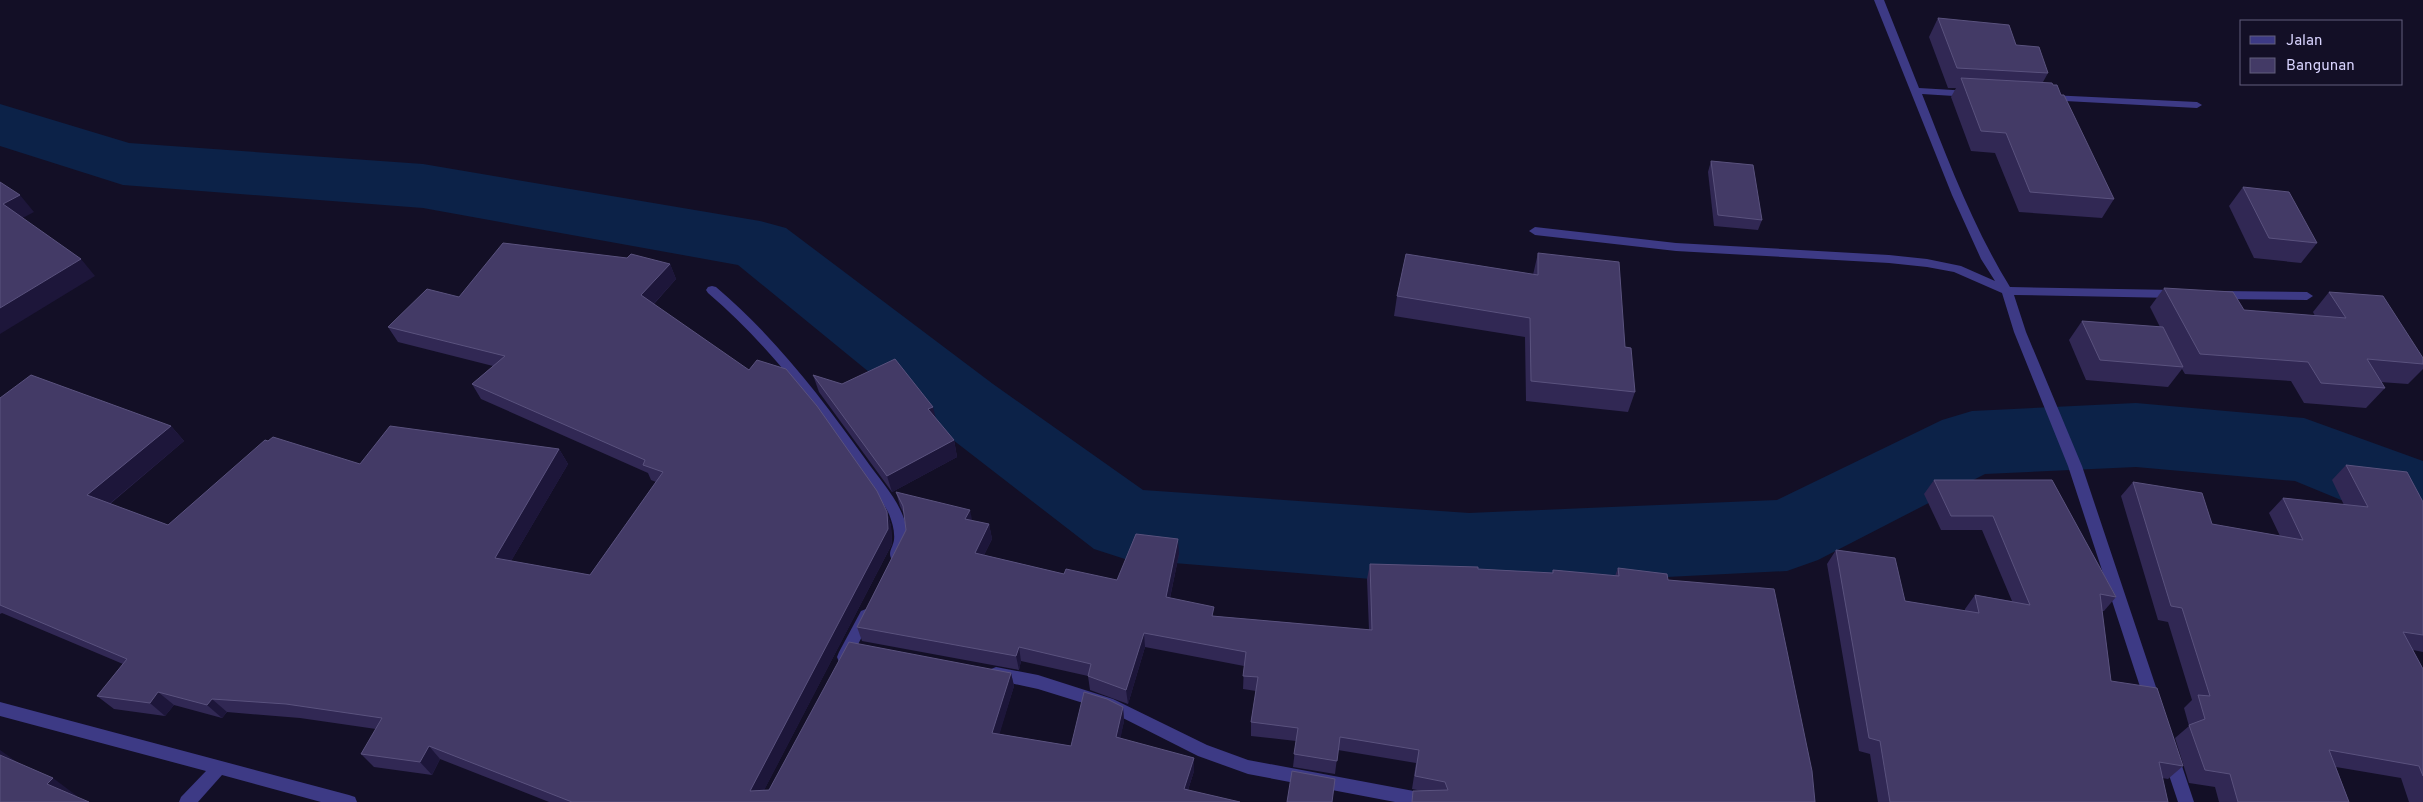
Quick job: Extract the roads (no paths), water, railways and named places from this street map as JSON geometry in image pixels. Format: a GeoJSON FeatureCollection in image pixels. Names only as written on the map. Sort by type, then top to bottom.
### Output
{"type":"FeatureCollection","features":[{"type":"Feature","properties":{"kind":"street"},"geometry":{"type":"LineString","coordinates":[[1879,0],[1957,195],[1987,258],[2007,291],[2031,358],[2075,466],[2158,718]]}},
{"type":"Feature","properties":{"kind":"street"},"geometry":{"type":"LineString","coordinates":[[1916,91],[1984,95]]}},
{"type":"Feature","properties":{"kind":"street"},"geometry":{"type":"LineString","coordinates":[[2042,98],[2197,105]]}},
{"type":"Feature","properties":{"kind":"street"},"geometry":{"type":"LineString","coordinates":[[1535,231],[1676,247],[1889,259],[1956,269],[2007,291],[2183,294]]}},
{"type":"Feature","properties":{"kind":"street"},"geometry":{"type":"LineString","coordinates":[[712,290],[756,328],[789,365],[888,501],[899,521],[902,533],[901,544],[888,570]]}},
{"type":"Feature","properties":{"kind":"street"},"geometry":{"type":"LineString","coordinates":[[2212,295],[2307,296]]}},
{"type":"Feature","properties":{"kind":"street"},"geometry":{"type":"LineString","coordinates":[[835,673],[871,604]]}},
{"type":"Feature","properties":{"kind":"street"},"geometry":{"type":"LineString","coordinates":[[849,647],[868,651]]}},
{"type":"Feature","properties":{"kind":"street"},"geometry":{"type":"LineString","coordinates":[[982,672],[1038,682],[1113,706],[1203,751],[1248,767],[1435,802]]}},
{"type":"Feature","properties":{"kind":"street"},"geometry":{"type":"LineString","coordinates":[[0,710],[349,802]]}},
{"type":"Feature","properties":{"kind":"street"},"geometry":{"type":"LineString","coordinates":[[2167,746],[2186,802]]}},
{"type":"Feature","properties":{"kind":"street"},"geometry":{"type":"LineString","coordinates":[[187,802],[218,768]]}},
{"type":"Feature","properties":{"kind":"waterway"},"geometry":{"type":"LineString","coordinates":[[0,124],[123,164],[423,186],[760,245],[964,405],[1125,524],[1469,550],[1787,535],[1972,443],[2136,435],[2304,450],[2423,497]]}}]}
